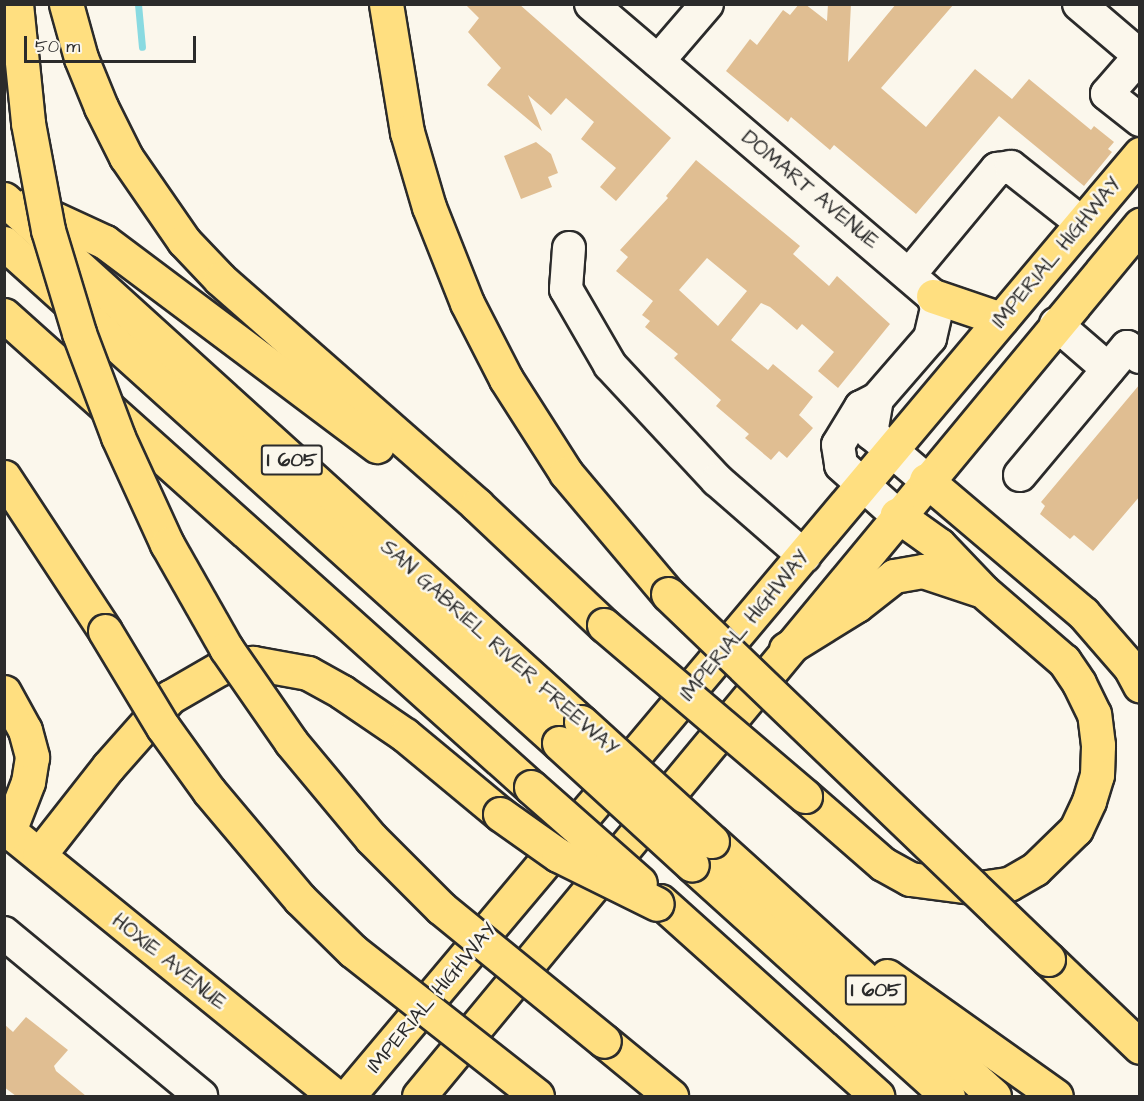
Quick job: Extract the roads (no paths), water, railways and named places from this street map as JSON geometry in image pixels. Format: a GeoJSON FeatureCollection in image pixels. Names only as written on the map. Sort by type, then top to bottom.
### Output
{"type":"FeatureCollection","features":[{"type":"Feature","properties":{"kind":"main road"},"geometry":{"type":"LineString","coordinates":[[15,4],[28,123],[48,230],[79,333],[118,437],[167,544],[226,648],[291,742],[371,838],[441,909],[671,1096]]}},
{"type":"Feature","properties":{"kind":"main road"},"geometry":{"type":"LineString","coordinates":[[66,4],[81,58],[100,107],[126,157],[184,241],[220,279],[477,505],[604,626]]}},
{"type":"Feature","properties":{"kind":"main road"},"geometry":{"type":"LineString","coordinates":[[386,4],[407,132],[429,207],[466,303],[506,379],[566,473],[668,594],[1140,1047]]}},
{"type":"Feature","properties":{"kind":"main road","name":"IMPERIAL HIGHWAY"},"geometry":{"type":"LineString","coordinates":[[348,1096],[865,485],[1140,154]]}},
{"type":"Feature","properties":{"kind":"main road"},"geometry":{"type":"LineString","coordinates":[[4,197],[105,242],[180,295],[468,515],[604,626],[883,864],[910,879],[980,888],[1009,884],[1058,850],[1076,829],[1097,775],[1094,714],[1064,661],[983,591],[939,545],[897,514]]}},
{"type":"Feature","properties":{"kind":"main road","name":"SAN GABRIEL RIVER FREEWAY"},"geometry":{"type":"LineString","coordinates":[[4,197],[564,742],[679,883],[877,1096]]}},
{"type":"Feature","properties":{"kind":"main road"},"geometry":{"type":"LineString","coordinates":[[419,1096],[897,514],[1140,225]]}},
{"type":"Feature","properties":{"kind":"main road"},"geometry":{"type":"LineString","coordinates":[[4,243],[564,742],[679,883],[925,1096]]}},
{"type":"Feature","properties":{"kind":"main road"},"geometry":{"type":"LineString","coordinates":[[933,296],[1001,319]]}},
{"type":"Feature","properties":{"kind":"main road","name":"SAN GABRIEL RIVER FREEWAY"},"geometry":{"type":"LineString","coordinates":[[4,315],[531,787],[679,883],[757,883],[994,1096]]}},
{"type":"Feature","properties":{"kind":"main road"},"geometry":{"type":"LineString","coordinates":[[4,477],[105,632],[163,727],[203,782],[300,899],[353,951],[537,1096]]}},
{"type":"Feature","properties":{"kind":"main road"},"geometry":{"type":"LineString","coordinates":[[926,480],[1083,613],[1131,667],[1140,686]]}},
{"type":"Feature","properties":{"kind":"main road"},"geometry":{"type":"LineString","coordinates":[[786,649],[857,605],[894,576],[923,570],[983,591]]}},
{"type":"Feature","properties":{"kind":"main road"},"geometry":{"type":"LineString","coordinates":[[39,855],[108,767],[170,697],[220,668],[253,663],[308,673],[342,692],[405,735],[500,813],[558,855],[679,883],[948,1096]]}},
{"type":"Feature","properties":{"kind":"main road"},"geometry":{"type":"LineString","coordinates":[[4,692],[26,730],[32,757],[28,782],[7,829]]}},
{"type":"Feature","properties":{"kind":"main road"},"geometry":{"type":"LineString","coordinates":[[461,723],[506,720],[564,742]]}},
{"type":"Feature","properties":{"kind":"main road","name":"HOXIE AVENUE"},"geometry":{"type":"LineString","coordinates":[[7,829],[335,1096]]}},
{"type":"Feature","properties":{"kind":"main road"},"geometry":{"type":"LineString","coordinates":[[757,883],[1056,1096]]}},
{"type":"Feature","properties":{"kind":"street","name":"DOMART AVENUE"},"geometry":{"type":"LineString","coordinates":[[591,4],[933,296]]}},
{"type":"Feature","properties":{"kind":"street"},"geometry":{"type":"LineString","coordinates":[[658,61],[707,4]]}},
{"type":"Feature","properties":{"kind":"street"},"geometry":{"type":"LineString","coordinates":[[1078,4],[1140,56],[1107,94],[1140,120]]}},
{"type":"Feature","properties":{"kind":"street"},"geometry":{"type":"LineString","coordinates":[[909,275],[997,169],[1011,167],[1082,223]]}},
{"type":"Feature","properties":{"kind":"street"},"geometry":{"type":"LineString","coordinates":[[569,248],[566,289],[610,365],[676,440],[804,556]]}},
{"type":"Feature","properties":{"kind":"street"},"geometry":{"type":"LineString","coordinates":[[897,514],[842,465],[838,445],[861,407],[877,399],[930,338],[938,308],[933,296]]}},
{"type":"Feature","properties":{"kind":"street"},"geometry":{"type":"LineString","coordinates":[[1056,324],[1108,369]]}},
{"type":"Feature","properties":{"kind":"street"},"geometry":{"type":"LineString","coordinates":[[1020,475],[1127,347],[1140,357]]}},
{"type":"Feature","properties":{"kind":"street"},"geometry":{"type":"LineString","coordinates":[[877,399],[871,434],[926,480]]}},
{"type":"Feature","properties":{"kind":"street"},"geometry":{"type":"LineString","coordinates":[[4,933],[201,1096]]}},
{"type":"Feature","properties":{"kind":"waterway"},"geometry":{"type":"LineString","coordinates":[[138,4],[142,47]]}}]}
